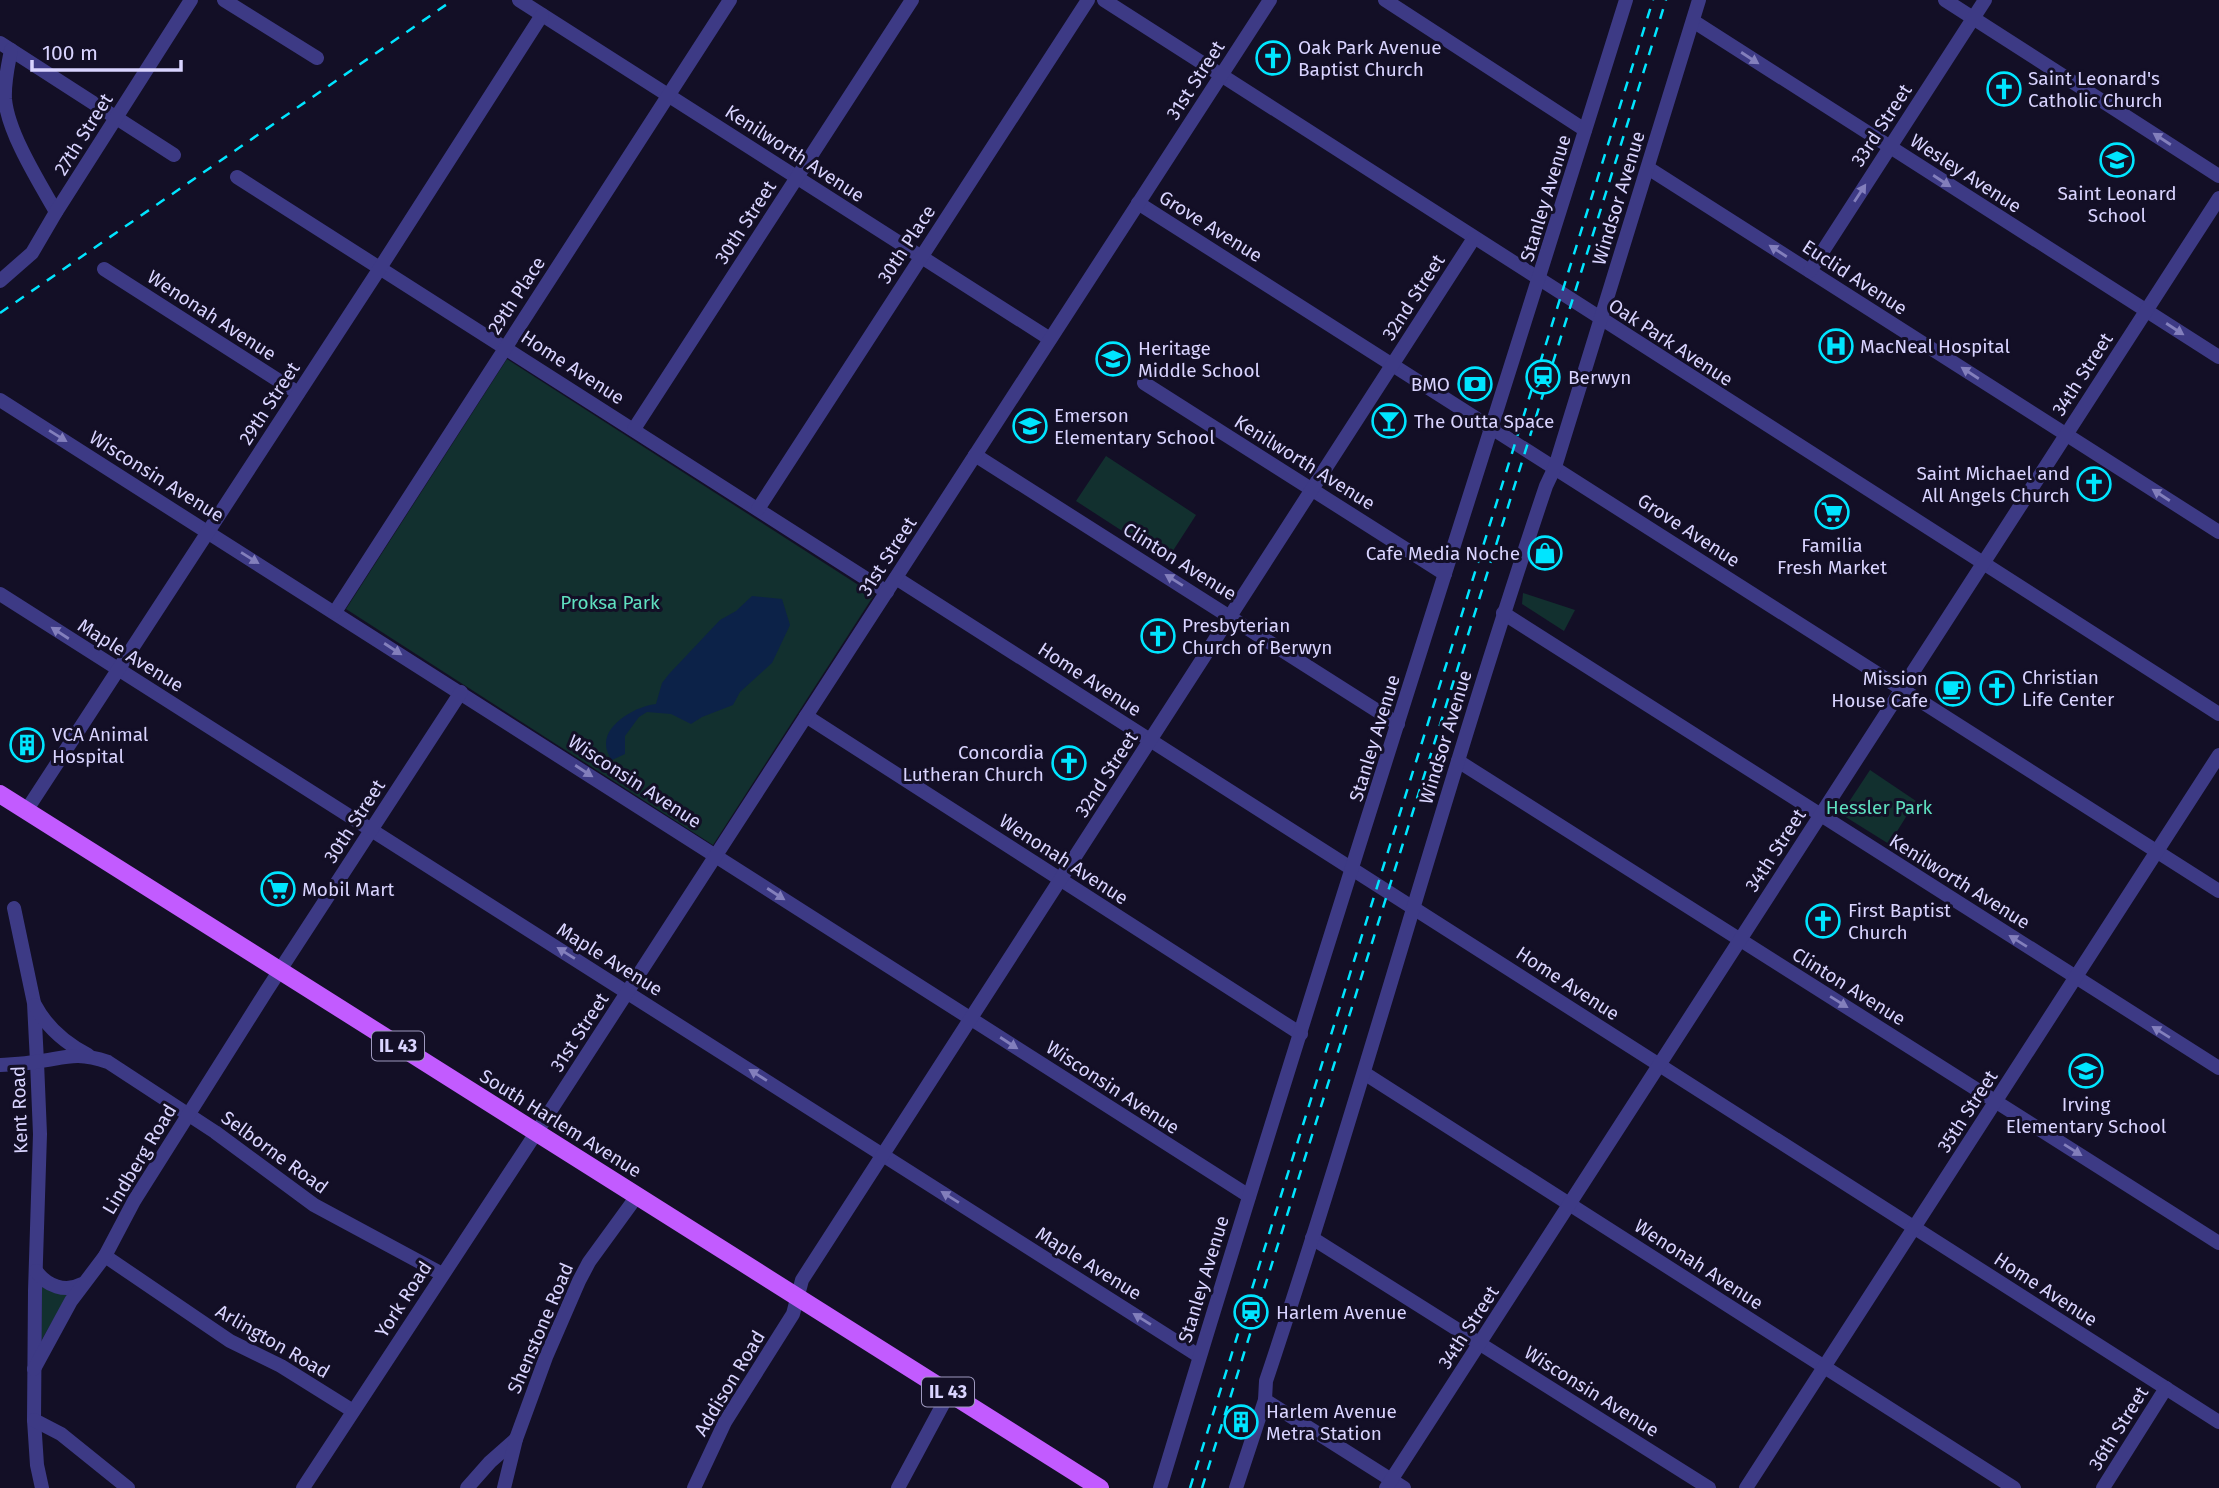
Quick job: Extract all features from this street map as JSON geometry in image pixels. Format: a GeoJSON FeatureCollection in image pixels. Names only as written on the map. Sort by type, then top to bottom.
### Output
{"type":"FeatureCollection","features":[{"type":"Feature","properties":{"kind":"main road","name":"South Harlem Avenue"},"geometry":{"type":"LineString","coordinates":[[0,794],[1100,1488]]}},
{"type":"Feature","properties":{"kind":"street","name":"27th Street"},"geometry":{"type":"LineString","coordinates":[[0,281],[32,253],[191,0]]}},
{"type":"Feature","properties":{"kind":"street"},"geometry":{"type":"LineString","coordinates":[[225,0],[317,58]]}},
{"type":"Feature","properties":{"kind":"street","name":"Kenilworth Avenue"},"geometry":{"type":"LineString","coordinates":[[519,0],[1050,339]]}},
{"type":"Feature","properties":{"kind":"street","name":"29th Place"},"geometry":{"type":"LineString","coordinates":[[335,612],[730,0]]}},
{"type":"Feature","properties":{"kind":"street","name":"30th Street"},"geometry":{"type":"LineString","coordinates":[[634,429],[912,0]]}},
{"type":"Feature","properties":{"kind":"street","name":"30th Place"},"geometry":{"type":"LineString","coordinates":[[758,509],[1088,0]]}},
{"type":"Feature","properties":{"kind":"street","name":"Oak Park Avenue"},"geometry":{"type":"LineString","coordinates":[[1104,0],[2219,713]]}},
{"type":"Feature","properties":{"kind":"street","name":"31st Street"},"geometry":{"type":"LineString","coordinates":[[536,1133],[1270,0]]}},
{"type":"Feature","properties":{"kind":"street"},"geometry":{"type":"LineString","coordinates":[[1385,0],[1585,130]]}},
{"type":"Feature","properties":{"kind":"street","name":"Stanley Avenue"},"geometry":{"type":"LineString","coordinates":[[1160,1488],[1249,1196],[1626,0]]}},
{"type":"Feature","properties":{"kind":"street","name":"Windsor Avenue"},"geometry":{"type":"LineString","coordinates":[[1236,1488],[1265,1400],[1266,1381],[1364,1073],[1503,613],[1546,486],[1555,467],[1699,0]]}},
{"type":"Feature","properties":{"kind":"street"},"geometry":{"type":"LineString","coordinates":[[1945,0],[2219,176]]}},
{"type":"Feature","properties":{"kind":"street","name":"33rd Street"},"geometry":{"type":"LineString","coordinates":[[1810,271],[1985,0]]}},
{"type":"Feature","properties":{"kind":"street","name":"29th Street"},"geometry":{"type":"LineString","coordinates":[[26,811],[542,15]]}},
{"type":"Feature","properties":{"kind":"street","name":"Wesley Avenue"},"geometry":{"type":"LineString","coordinates":[[1693,22],[2219,357]]}},
{"type":"Feature","properties":{"kind":"street"},"geometry":{"type":"LineString","coordinates":[[6,47],[174,155]]}},
{"type":"Feature","properties":{"kind":"street"},"geometry":{"type":"LineString","coordinates":[[6,47],[5,101],[17,138],[56,212]]}},
{"type":"Feature","properties":{"kind":"street","name":"Euclid Avenue"},"geometry":{"type":"LineString","coordinates":[[1648,168],[2219,532]]}},
{"type":"Feature","properties":{"kind":"street","name":"Home Avenue"},"geometry":{"type":"LineString","coordinates":[[237,177],[887,592]]}},
{"type":"Feature","properties":{"kind":"street","name":"34th Street"},"geometry":{"type":"LineString","coordinates":[[1388,1484],[2219,198]]}},
{"type":"Feature","properties":{"kind":"street","name":"Grove Avenue"},"geometry":{"type":"LineString","coordinates":[[1138,203],[2219,891]]}},
{"type":"Feature","properties":{"kind":"street","name":"32nd Street"},"geometry":{"type":"LineString","coordinates":[[797,1297],[802,1280],[1474,238]]}},
{"type":"Feature","properties":{"kind":"street","name":"Wenonah Avenue"},"geometry":{"type":"LineString","coordinates":[[104,269],[298,393]]}},
{"type":"Feature","properties":{"kind":"street","name":"Kenilworth Avenue"},"geometry":{"type":"LineString","coordinates":[[1143,383],[1446,574]]}},
{"type":"Feature","properties":{"kind":"street","name":"Wisconsin Avenue"},"geometry":{"type":"LineString","coordinates":[[0,400],[1249,1196]]}},
{"type":"Feature","properties":{"kind":"street","name":"Clinton Avenue"},"geometry":{"type":"LineString","coordinates":[[975,455],[1398,724]]}},
{"type":"Feature","properties":{"kind":"street","name":"Home Avenue"},"geometry":{"type":"LineString","coordinates":[[896,578],[2219,1422]]}},
{"type":"Feature","properties":{"kind":"street","name":"Maple Avenue"},"geometry":{"type":"LineString","coordinates":[[0,594],[1199,1356]]}},
{"type":"Feature","properties":{"kind":"street","name":"Kenilworth Avenue"},"geometry":{"type":"LineString","coordinates":[[1503,613],[2219,1068]]}},
{"type":"Feature","properties":{"kind":"street","name":"30th Street"},"geometry":{"type":"LineString","coordinates":[[279,971],[461,692]]}},
{"type":"Feature","properties":{"kind":"street","name":"Wenonah Avenue"},"geometry":{"type":"LineString","coordinates":[[806,716],[1301,1034]]}},
{"type":"Feature","properties":{"kind":"street","name":"35th Street"},"geometry":{"type":"LineString","coordinates":[[1746,1488],[2219,755]]}},
{"type":"Feature","properties":{"kind":"street","name":"Clinton Avenue"},"geometry":{"type":"LineString","coordinates":[[1458,761],[2219,1243]]}},
{"type":"Feature","properties":{"kind":"street","name":"Kent Road"},"geometry":{"type":"LineString","coordinates":[[14,908],[34,1003],[37,1062],[40,1134],[34,1420],[37,1465],[42,1488]]}},
{"type":"Feature","properties":{"kind":"street","name":"Lindberg Road"},"geometry":{"type":"LineString","coordinates":[[34,1369],[53,1330],[82,1284],[105,1256],[134,1201],[279,971]]}},
{"type":"Feature","properties":{"kind":"street","name":"Selborne Road"},"geometry":{"type":"LineString","coordinates":[[34,1003],[52,1030],[71,1045],[124,1071],[246,1154],[314,1206],[442,1274]]}},
{"type":"Feature","properties":{"kind":"street","name":"Selborne Road"},"geometry":{"type":"LineString","coordinates":[[0,1065],[37,1062],[62,1056],[89,1056]]}},
{"type":"Feature","properties":{"kind":"street","name":"Wenonah Avenue"},"geometry":{"type":"LineString","coordinates":[[1364,1073],[2014,1488]]}},
{"type":"Feature","properties":{"kind":"street","name":"York Road"},"geometry":{"type":"LineString","coordinates":[[303,1488],[536,1133]]}},
{"type":"Feature","properties":{"kind":"street","name":"Shenstone Road"},"geometry":{"type":"LineString","coordinates":[[504,1488],[516,1438],[546,1357],[579,1281],[589,1262],[637,1196]]}},
{"type":"Feature","properties":{"kind":"street","name":"Wisconsin Avenue"},"geometry":{"type":"LineString","coordinates":[[1312,1238],[1709,1488]]}},
{"type":"Feature","properties":{"kind":"street","name":"Arlington Road"},"geometry":{"type":"LineString","coordinates":[[105,1256],[230,1341],[281,1366],[353,1411]]}},
{"type":"Feature","properties":{"kind":"street"},"geometry":{"type":"LineString","coordinates":[[36,1271],[41,1278],[57,1287],[71,1288],[82,1284]]}},
{"type":"Feature","properties":{"kind":"street","name":"Addison Road"},"geometry":{"type":"LineString","coordinates":[[694,1488],[725,1422],[793,1314],[797,1297]]}},
{"type":"Feature","properties":{"kind":"street","name":"36th Street"},"geometry":{"type":"LineString","coordinates":[[2103,1488],[2166,1388]]}},
{"type":"Feature","properties":{"kind":"street"},"geometry":{"type":"LineString","coordinates":[[898,1488],[949,1393]]}},
{"type":"Feature","properties":{"kind":"street"},"geometry":{"type":"LineString","coordinates":[[1265,1400],[1388,1484],[1404,1488]]}},
{"type":"Feature","properties":{"kind":"street"},"geometry":{"type":"LineString","coordinates":[[34,1420],[61,1434],[128,1488]]}},
{"type":"Feature","properties":{"kind":"street"},"geometry":{"type":"LineString","coordinates":[[467,1488],[516,1438]]}},
{"type":"Feature","properties":{"kind":"green space","name":"Proksa Park"},"geometry":{"type":"Polygon","coordinates":[[[507,359],[874,595],[713,845],[346,609],[507,359]]]}},
{"type":"Feature","properties":{"kind":"green space"},"geometry":{"type":"Polygon","coordinates":[[[1106,456],[1196,515],[1167,560],[1076,501],[1106,456]]]}},
{"type":"Feature","properties":{"kind":"green space"},"geometry":{"type":"Polygon","coordinates":[[[1523,593],[1575,610],[1564,631],[1522,604],[1523,593]]]}},
{"type":"Feature","properties":{"kind":"green space","name":"Hessler Park"},"geometry":{"type":"Polygon","coordinates":[[[1870,770],[1916,801],[1889,844],[1841,814],[1870,770]]]}},
{"type":"Feature","properties":{"kind":"green space"},"geometry":{"type":"Polygon","coordinates":[[[42,1287],[67,1296],[41,1341],[42,1287]]]}},
{"type":"Feature","properties":{"kind":"water"},"geometry":{"type":"Polygon","coordinates":[[[752,596],[782,599],[790,625],[772,663],[740,692],[733,705],[691,724],[671,714],[647,712],[639,717],[625,736],[625,754],[612,760],[606,739],[610,730],[627,715],[656,704],[662,683],[669,674],[720,620],[736,611],[752,596]]]}},
{"type":"Feature","properties":{"kind":"railway"},"geometry":{"type":"LineString","coordinates":[[0,313],[453,0]]}},
{"type":"Feature","properties":{"kind":"railway"},"geometry":{"type":"LineString","coordinates":[[1190,1488],[1653,0]]}},
{"type":"Feature","properties":{"kind":"railway"},"geometry":{"type":"LineString","coordinates":[[1202,1488],[1666,0]]}},
{"type":"Feature","properties":{"kind":"place","name":"Oak Park Avenue Baptist Church"},"geometry":{"type":"Point","coordinates":[1273,58]}},
{"type":"Feature","properties":{"kind":"place","name":"Saint Leonard's Catholic Church"},"geometry":{"type":"Point","coordinates":[2004,89]}},
{"type":"Feature","properties":{"kind":"place","name":"Saint Leonard School"},"geometry":{"type":"Point","coordinates":[2117,160]}},
{"type":"Feature","properties":{"kind":"place","name":"MacNeal Hospital"},"geometry":{"type":"Point","coordinates":[1836,346]}},
{"type":"Feature","properties":{"kind":"place","name":"Heritage Middle School"},"geometry":{"type":"Point","coordinates":[1113,359]}},
{"type":"Feature","properties":{"kind":"place","name":"Berwyn"},"geometry":{"type":"Point","coordinates":[1543,377]}},
{"type":"Feature","properties":{"kind":"place","name":"BMO"},"geometry":{"type":"Point","coordinates":[1475,384]}},
{"type":"Feature","properties":{"kind":"place","name":"The Outta Space"},"geometry":{"type":"Point","coordinates":[1389,421]}},
{"type":"Feature","properties":{"kind":"place","name":"Emerson Elementary School"},"geometry":{"type":"Point","coordinates":[1030,426]}},
{"type":"Feature","properties":{"kind":"place","name":"Saint Michael and All Angels Church"},"geometry":{"type":"Point","coordinates":[2094,484]}},
{"type":"Feature","properties":{"kind":"place","name":"Familia Fresh Market"},"geometry":{"type":"Point","coordinates":[1832,512]}},
{"type":"Feature","properties":{"kind":"place","name":"Cafe Media Noche"},"geometry":{"type":"Point","coordinates":[1545,553]}},
{"type":"Feature","properties":{"kind":"place","name":"Presbyterian Church of Berwyn"},"geometry":{"type":"Point","coordinates":[1158,636]}},
{"type":"Feature","properties":{"kind":"place","name":"Christian Life Center"},"geometry":{"type":"Point","coordinates":[1997,688]}},
{"type":"Feature","properties":{"kind":"place","name":"Mission House Cafe"},"geometry":{"type":"Point","coordinates":[1953,689]}},
{"type":"Feature","properties":{"kind":"place","name":"VCA Animal Hospital"},"geometry":{"type":"Point","coordinates":[27,745]}},
{"type":"Feature","properties":{"kind":"place","name":"Concordia Lutheran Church"},"geometry":{"type":"Point","coordinates":[1069,763]}},
{"type":"Feature","properties":{"kind":"place","name":"Mobil Mart"},"geometry":{"type":"Point","coordinates":[278,889]}},
{"type":"Feature","properties":{"kind":"place","name":"First Baptist Church"},"geometry":{"type":"Point","coordinates":[1823,921]}},
{"type":"Feature","properties":{"kind":"place","name":"Irving Elementary School"},"geometry":{"type":"Point","coordinates":[2086,1071]}},
{"type":"Feature","properties":{"kind":"place","name":"Harlem Avenue"},"geometry":{"type":"Point","coordinates":[1251,1312]}},
{"type":"Feature","properties":{"kind":"place","name":"Harlem Avenue Metra Station"},"geometry":{"type":"Point","coordinates":[1241,1422]}}]}
